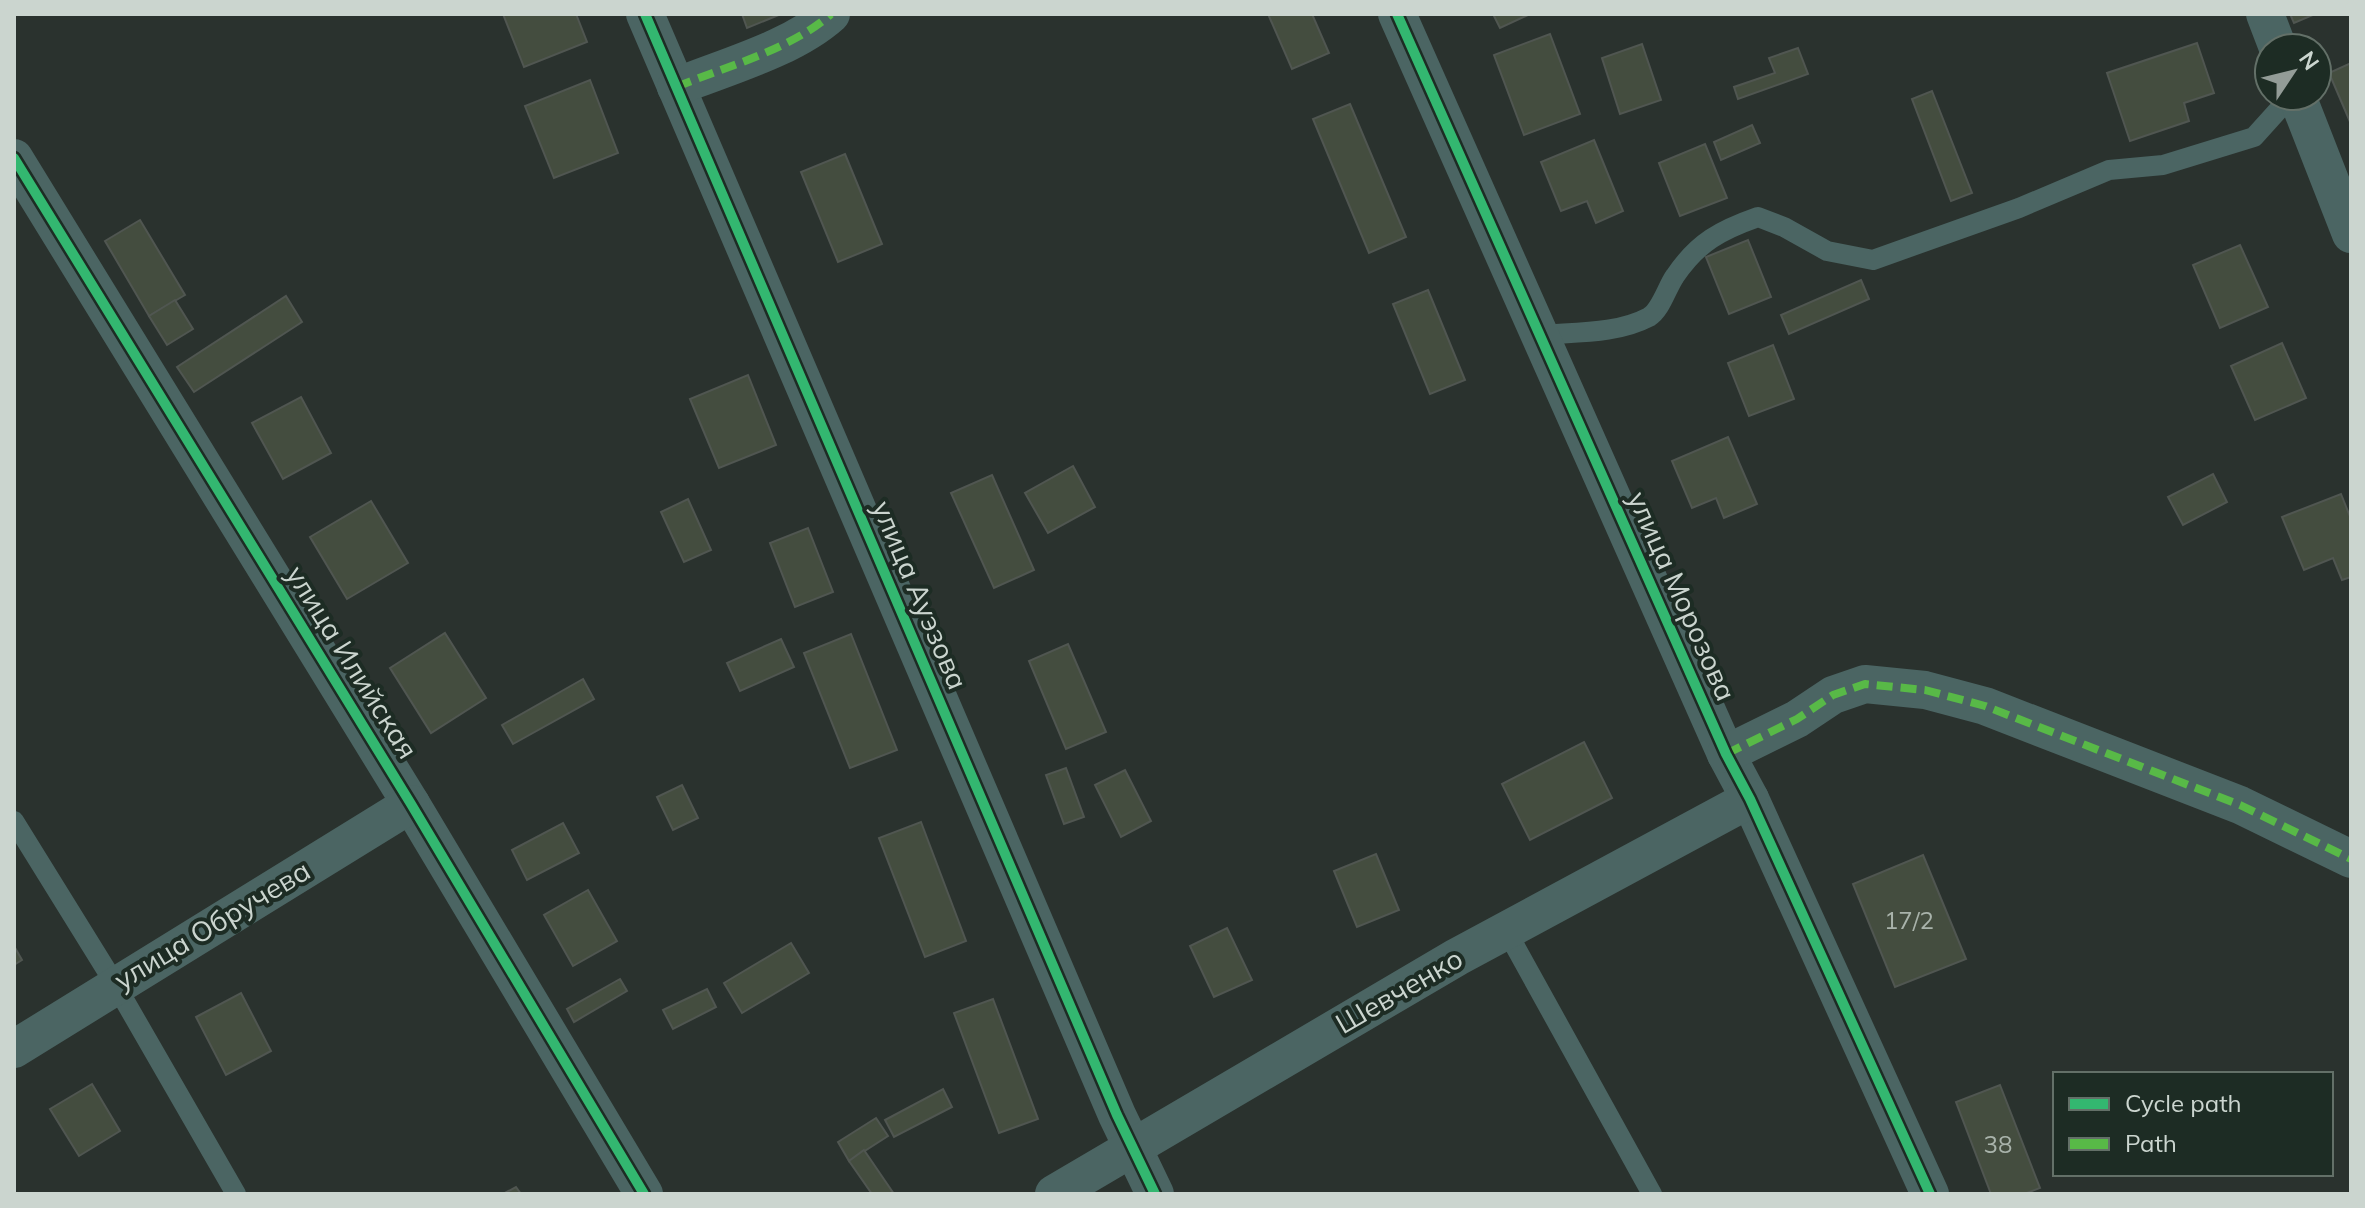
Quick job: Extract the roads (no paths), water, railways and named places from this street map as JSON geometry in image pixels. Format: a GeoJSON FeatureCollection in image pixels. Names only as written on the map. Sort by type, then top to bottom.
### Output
{"type":"FeatureCollection","features":[{"type":"Feature","properties":{"kind":"street","name":"улица Ауэзова"},"geometry":{"type":"LineString","coordinates":[[645,14],[1132,1148],[1155,1194]]}},
{"type":"Feature","properties":{"kind":"street"},"geometry":{"type":"LineString","coordinates":[[676,87],[769,50],[820,24],[831,14]]}},
{"type":"Feature","properties":{"kind":"street","name":"улица Морозова"},"geometry":{"type":"LineString","coordinates":[[1397,14],[1726,754],[1750,799],[1930,1194]]}},
{"type":"Feature","properties":{"kind":"street"},"geometry":{"type":"LineString","coordinates":[[2303,112],[2351,234]]}},
{"type":"Feature","properties":{"kind":"street","name":"улица Илийская"},"geometry":{"type":"LineString","coordinates":[[14,158],[411,804],[644,1194]]}},
{"type":"Feature","properties":{"kind":"street"},"geometry":{"type":"LineString","coordinates":[[1726,754],[1797,719],[1833,695],[1865,684],[1925,690],[1985,706],[2240,805],[2351,859]]}},
{"type":"Feature","properties":{"kind":"street","name":"Шевченко"},"geometry":{"type":"LineString","coordinates":[[1054,1194],[1506,930],[1750,799]]}},
{"type":"Feature","properties":{"kind":"street","name":"улица Обручева"},"geometry":{"type":"LineString","coordinates":[[14,1049],[411,804]]}},
{"type":"Feature","properties":{"kind":"lane"},"geometry":{"type":"LineString","coordinates":[[1540,335],[1618,328],[1652,315],[1675,275],[1700,245],[1729,228],[1758,217],[1784,227],[1827,251],[1873,260],[2019,208],[2109,170],[2163,165],[2254,137],[2277,112]]}},
{"type":"Feature","properties":{"kind":"lane"},"geometry":{"type":"LineString","coordinates":[[14,821],[115,984],[236,1194]]}},
{"type":"Feature","properties":{"kind":"lane"},"geometry":{"type":"LineString","coordinates":[[1506,930],[1652,1194]]}}]}
